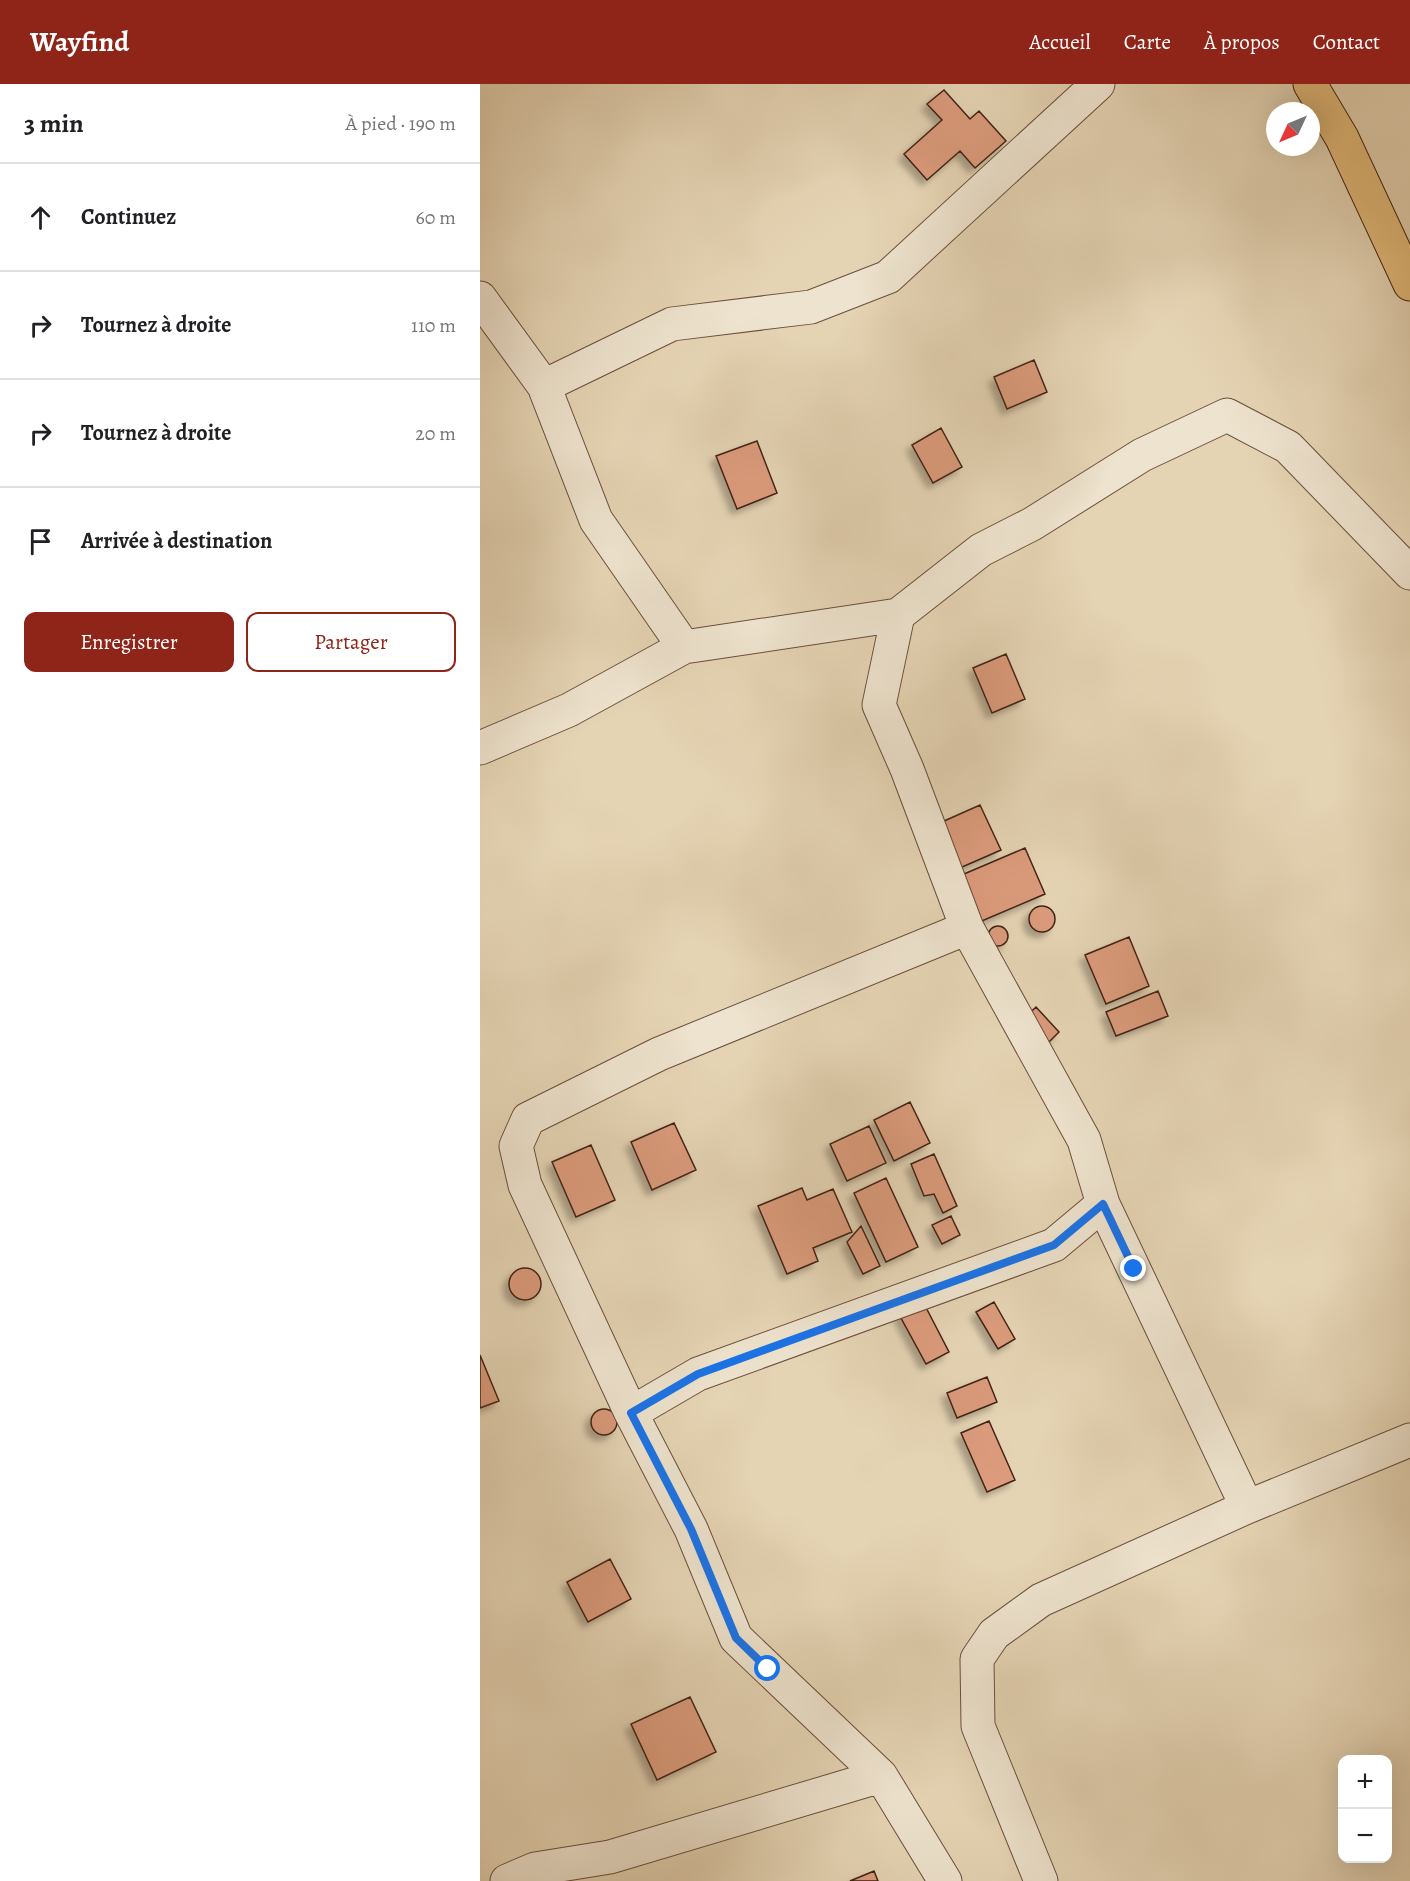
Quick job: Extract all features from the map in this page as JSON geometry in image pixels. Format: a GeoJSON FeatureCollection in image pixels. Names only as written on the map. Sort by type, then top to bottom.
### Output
{"type":"FeatureCollection","features":[{"type":"Feature","properties":{"kind":"main road"},"geometry":{"type":"LineString","coordinates":[[1310,84],[1342,138],[1410,284]]}},
{"type":"Feature","properties":{"kind":"street"},"geometry":{"type":"LineString","coordinates":[[544,386],[672,324],[811,308],[888,277],[1098,84]]}},
{"type":"Feature","properties":{"kind":"street"},"geometry":{"type":"LineString","coordinates":[[480,298],[544,386],[596,520],[684,647]]}},
{"type":"Feature","properties":{"kind":"street"},"geometry":{"type":"LineString","coordinates":[[480,748],[569,710],[684,647],[898,615],[981,550],[1032,524],[1142,455],[1227,415],[1288,447],[1410,573]]}},
{"type":"Feature","properties":{"kind":"street"},"geometry":{"type":"LineString","coordinates":[[898,615],[879,705],[907,769],[967,928],[1084,1140],[1103,1204],[1247,1507]]}},
{"type":"Feature","properties":{"kind":"street"},"geometry":{"type":"LineString","coordinates":[[945,1881],[881,1776],[736,1638],[691,1529],[631,1413],[525,1185],[516,1146],[528,1119],[659,1053],[967,928]]}},
{"type":"Feature","properties":{"kind":"street"},"geometry":{"type":"LineString","coordinates":[[631,1413],[698,1374],[1054,1245],[1103,1204]]}},
{"type":"Feature","properties":{"kind":"street"},"geometry":{"type":"LineString","coordinates":[[1041,1881],[978,1726],[977,1659],[994,1634],[1041,1600],[1247,1507],[1410,1440]]}},
{"type":"Feature","properties":{"kind":"street"},"geometry":{"type":"LineString","coordinates":[[507,1881],[535,1869],[610,1857],[881,1776]]}},
{"type":"Feature","properties":{"kind":"building"},"geometry":{"type":"Polygon","coordinates":[[[944,90],[970,119],[979,111],[1006,141],[975,168],[960,151],[927,180],[904,154],[942,120],[927,104],[944,90]]]}},
{"type":"Feature","properties":{"kind":"building"},"geometry":{"type":"Polygon","coordinates":[[[1034,360],[1047,392],[1007,409],[994,377],[1034,360]]]}},
{"type":"Feature","properties":{"kind":"building"},"geometry":{"type":"Polygon","coordinates":[[[941,428],[962,467],[933,483],[912,445],[941,428]]]}},
{"type":"Feature","properties":{"kind":"building"},"geometry":{"type":"Polygon","coordinates":[[[757,441],[777,493],[737,509],[716,456],[757,441]]]}},
{"type":"Feature","properties":{"kind":"building"},"geometry":{"type":"Polygon","coordinates":[[[1006,654],[1025,699],[992,713],[973,668],[1006,654]]]}},
{"type":"Feature","properties":{"kind":"building"},"geometry":{"type":"Polygon","coordinates":[[[980,805],[1001,850],[953,871],[933,826],[980,805]]]}},
{"type":"Feature","properties":{"kind":"building"},"geometry":{"type":"Polygon","coordinates":[[[1025,848],[1045,894],[977,923],[957,877],[1025,848]]]}},
{"type":"Feature","properties":{"kind":"building"},"geometry":{"type":"Polygon","coordinates":[[[1042,906],[1051,910],[1055,919],[1051,928],[1042,932],[1033,928],[1029,919],[1033,910],[1042,906]]]}},
{"type":"Feature","properties":{"kind":"building"},"geometry":{"type":"Polygon","coordinates":[[[994,926],[1002,926],[1008,932],[1008,940],[1002,946],[994,946],[988,940],[988,932],[994,926]]]}},
{"type":"Feature","properties":{"kind":"building"},"geometry":{"type":"Polygon","coordinates":[[[1129,937],[1149,986],[1106,1004],[1085,955],[1129,937]]]}},
{"type":"Feature","properties":{"kind":"building"},"geometry":{"type":"Polygon","coordinates":[[[1158,991],[1168,1016],[1116,1036],[1106,1012],[1158,991]]]}},
{"type":"Feature","properties":{"kind":"building"},"geometry":{"type":"Polygon","coordinates":[[[1036,1007],[1059,1032],[1043,1048],[1019,1023],[1036,1007]]]}},
{"type":"Feature","properties":{"kind":"building"},"geometry":{"type":"Polygon","coordinates":[[[910,1102],[930,1143],[894,1161],[874,1120],[910,1102]]]}},
{"type":"Feature","properties":{"kind":"building"},"geometry":{"type":"Polygon","coordinates":[[[674,1123],[696,1170],[652,1190],[631,1142],[674,1123]]]}},
{"type":"Feature","properties":{"kind":"building"},"geometry":{"type":"Polygon","coordinates":[[[869,1126],[886,1163],[847,1181],[830,1144],[869,1126]]]}},
{"type":"Feature","properties":{"kind":"building"},"geometry":{"type":"Polygon","coordinates":[[[591,1145],[615,1200],[576,1217],[552,1162],[591,1145]]]}},
{"type":"Feature","properties":{"kind":"building"},"geometry":{"type":"Polygon","coordinates":[[[934,1154],[957,1206],[943,1213],[934,1194],[924,1196],[911,1164],[934,1154]]]}},
{"type":"Feature","properties":{"kind":"building"},"geometry":{"type":"Polygon","coordinates":[[[886,1178],[918,1247],[886,1262],[854,1193],[886,1178]]]}},
{"type":"Feature","properties":{"kind":"building"},"geometry":{"type":"Polygon","coordinates":[[[802,1188],[807,1200],[833,1189],[852,1232],[813,1248],[818,1261],[787,1274],[758,1206],[802,1188]]]}},
{"type":"Feature","properties":{"kind":"building"},"geometry":{"type":"Polygon","coordinates":[[[951,1216],[960,1235],[942,1244],[932,1225],[951,1216]]]}},
{"type":"Feature","properties":{"kind":"building"},"geometry":{"type":"Polygon","coordinates":[[[861,1226],[880,1266],[863,1274],[847,1242],[861,1226]]]}},
{"type":"Feature","properties":{"kind":"building"},"geometry":{"type":"Polygon","coordinates":[[[525,1268],[536,1273],[541,1284],[536,1295],[525,1300],[514,1295],[509,1284],[514,1273],[525,1268]]]}},
{"type":"Feature","properties":{"kind":"building"},"geometry":{"type":"Polygon","coordinates":[[[919,1294],[949,1352],[926,1364],[895,1307],[919,1294]]]}},
{"type":"Feature","properties":{"kind":"building"},"geometry":{"type":"Polygon","coordinates":[[[994,1302],[1015,1339],[998,1349],[976,1312],[994,1302]]]}},
{"type":"Feature","properties":{"kind":"building"},"geometry":{"type":"Polygon","coordinates":[[[480,1355],[499,1401],[480,1408],[480,1355]]]}},
{"type":"Feature","properties":{"kind":"building"},"geometry":{"type":"Polygon","coordinates":[[[987,1377],[997,1402],[957,1418],[947,1393],[987,1377]]]}},
{"type":"Feature","properties":{"kind":"building"},"geometry":{"type":"Polygon","coordinates":[[[604,1409],[613,1413],[617,1422],[613,1431],[604,1435],[595,1431],[591,1422],[595,1413],[604,1409]]]}},
{"type":"Feature","properties":{"kind":"building"},"geometry":{"type":"Polygon","coordinates":[[[989,1421],[1015,1480],[987,1492],[961,1433],[989,1421]]]}},
{"type":"Feature","properties":{"kind":"building"},"geometry":{"type":"Polygon","coordinates":[[[610,1559],[631,1599],[588,1622],[567,1582],[610,1559]]]}},
{"type":"Feature","properties":{"kind":"building"},"geometry":{"type":"Polygon","coordinates":[[[690,1697],[716,1752],[657,1780],[631,1724],[690,1697]]]}},
{"type":"Feature","properties":{"kind":"building"},"geometry":{"type":"Polygon","coordinates":[[[874,1871],[878,1881],[850,1881],[874,1871]]]}},
{"type":"Feature","properties":{"kind":"route"},"geometry":{"type":"LineString","coordinates":[[768,1669],[736,1638],[691,1529],[631,1413],[698,1374],[1054,1245],[1103,1204],[1134,1269]]}}]}
